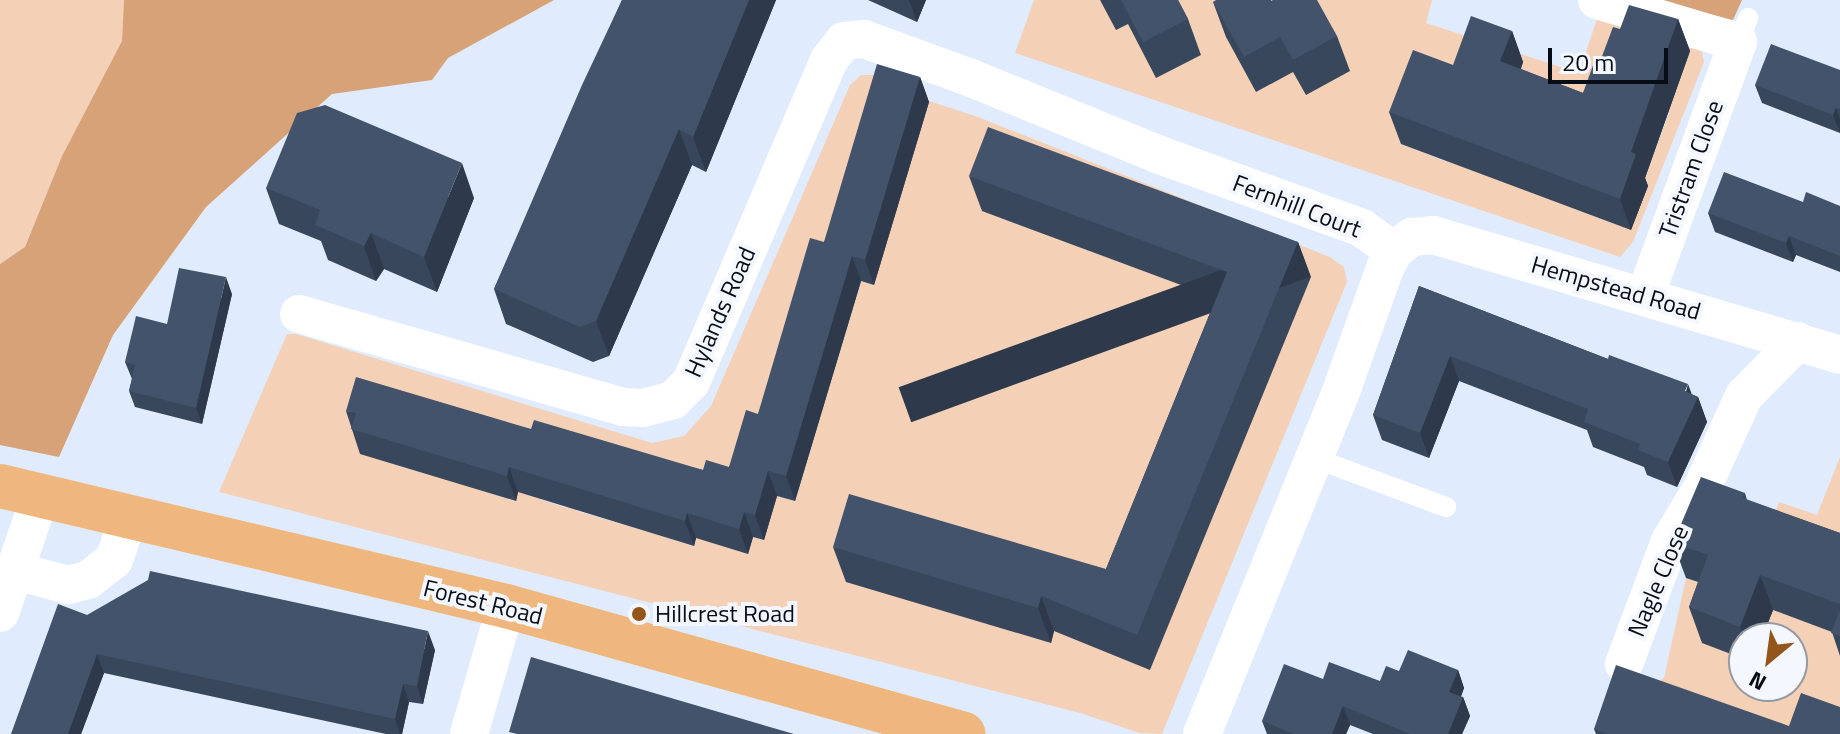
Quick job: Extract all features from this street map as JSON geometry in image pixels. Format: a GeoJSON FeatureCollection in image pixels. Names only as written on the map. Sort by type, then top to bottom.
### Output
{"type":"FeatureCollection","features":[{"type":"Feature","properties":{"kind":"main road","name":"Forest Road"},"geometry":{"type":"LineString","coordinates":[[21,490],[506,606],[961,734]]}},
{"type":"Feature","properties":{"kind":"street","name":"Tristram Close"},"geometry":{"type":"LineString","coordinates":[[1597,0],[1743,30],[1645,296]]}},
{"type":"Feature","properties":{"kind":"street","name":"Fernhill Court"},"geometry":{"type":"LineString","coordinates":[[844,41],[864,39],[971,78],[1157,154],[1362,228],[1394,251]]}},
{"type":"Feature","properties":{"kind":"street","name":"Hylands Road"},"geometry":{"type":"LineString","coordinates":[[299,314],[623,407],[642,408],[673,400],[691,382],[829,60],[844,41]]}},
{"type":"Feature","properties":{"kind":"street","name":"Hempstead Road"},"geometry":{"type":"LineString","coordinates":[[1394,251],[1411,237],[1433,235],[1840,355]]}},
{"type":"Feature","properties":{"kind":"street"},"geometry":{"type":"LineString","coordinates":[[1202,734],[1394,251]]}},
{"type":"Feature","properties":{"kind":"street","name":"Nagle Close"},"geometry":{"type":"LineString","coordinates":[[1624,664],[1670,541],[1702,488],[1744,396],[1798,341]]}},
{"type":"Feature","properties":{"kind":"street"},"geometry":{"type":"LineString","coordinates":[[0,613],[16,571],[21,490]]}},
{"type":"Feature","properties":{"kind":"street"},"geometry":{"type":"LineString","coordinates":[[16,571],[68,585],[88,580],[114,560],[129,516]]}},
{"type":"Feature","properties":{"kind":"street"},"geometry":{"type":"LineString","coordinates":[[469,734],[506,606]]}},
{"type":"Feature","properties":{"kind":"lane"},"geometry":{"type":"LineString","coordinates":[[1314,458],[1446,507]]}},
{"type":"Feature","properties":{"kind":"shaded area"},"geometry":{"type":"Polygon","coordinates":[[[0,0],[124,0],[122,41],[62,156],[25,247],[0,264],[0,0]]]}},
{"type":"Feature","properties":{"kind":"shaded area"},"geometry":{"type":"Polygon","coordinates":[[[124,0],[554,0],[448,58],[432,80],[332,94],[206,207],[113,335],[59,457],[0,445],[0,264],[25,247],[62,156],[122,41],[124,0]]]}},
{"type":"Feature","properties":{"kind":"shaded area"},"geometry":{"type":"Polygon","coordinates":[[[1034,0],[1432,0],[1426,23],[1579,73],[1599,13],[1644,28],[1612,90],[1401,144],[1445,161],[1637,181],[1654,153],[1669,113],[1660,108],[1679,78],[1691,46],[1702,51],[1704,62],[1633,242],[1620,257],[1015,53],[1034,0]]]}},
{"type":"Feature","properties":{"kind":"shaded area"},"geometry":{"type":"Polygon","coordinates":[[[1650,0],[1742,0],[1733,20],[1650,0]]]}},
{"type":"Feature","properties":{"kind":"shaded area"},"geometry":{"type":"Polygon","coordinates":[[[861,75],[878,75],[922,91],[738,492],[399,466],[427,474],[491,476],[486,492],[515,501],[521,485],[542,500],[567,508],[573,490],[582,493],[577,511],[656,534],[669,519],[664,537],[693,546],[699,528],[748,554],[753,537],[764,540],[777,496],[795,501],[861,281],[874,284],[929,101],[978,117],[1330,257],[1344,267],[1347,282],[1162,734],[1140,733],[1080,713],[219,492],[287,334],[296,334],[652,443],[684,436],[711,406],[850,85],[861,75]]]}},
{"type":"Feature","properties":{"kind":"shaded area"},"geometry":{"type":"Polygon","coordinates":[[[1840,457],[1840,563],[1765,540],[1779,502],[1817,515],[1840,457]]]}},
{"type":"Feature","properties":{"kind":"shaded area"},"geometry":{"type":"Polygon","coordinates":[[[1686,578],[1721,591],[1702,642],[1728,653],[1728,702],[1808,702],[1808,622],[1768,622],[1773,610],[1840,630],[1840,734],[1718,734],[1629,700],[1664,678],[1686,578]]]}},
{"type":"Feature","properties":{"kind":"building"},"geometry":{"type":"Polygon","coordinates":[[[622,0],[749,0],[693,137],[679,129],[596,321],[580,327],[494,289],[622,0]]]}},
{"type":"Feature","properties":{"kind":"building"},"geometry":{"type":"Polygon","coordinates":[[[1121,0],[1178,0],[1188,19],[1143,42],[1121,0]]]}},
{"type":"Feature","properties":{"kind":"building"},"geometry":{"type":"Polygon","coordinates":[[[1317,0],[1337,36],[1293,60],[1280,37],[1244,57],[1213,2],[1317,0]]]}},
{"type":"Feature","properties":{"kind":"building"},"geometry":{"type":"Polygon","coordinates":[[[1629,5],[1678,19],[1631,152],[1636,154],[1620,199],[1389,112],[1413,50],[1453,65],[1471,16],[1512,31],[1500,61],[1583,93],[1596,57],[1601,59],[1613,27],[1620,29],[1629,5]]]}},
{"type":"Feature","properties":{"kind":"building"},"geometry":{"type":"Polygon","coordinates":[[[1771,44],[1840,70],[1840,109],[1836,108],[1833,115],[1755,85],[1771,44]]]}},
{"type":"Feature","properties":{"kind":"building"},"geometry":{"type":"Polygon","coordinates":[[[877,64],[920,77],[865,260],[852,256],[786,476],[768,471],[755,515],[744,512],[739,529],[687,513],[685,521],[509,467],[507,476],[351,429],[356,413],[346,411],[356,377],[531,429],[534,420],[703,470],[706,460],[729,467],[746,410],[758,414],[810,238],[824,242],[877,64]]]}},
{"type":"Feature","properties":{"kind":"building"},"geometry":{"type":"Polygon","coordinates":[[[325,105],[462,163],[424,257],[371,233],[364,246],[315,225],[320,210],[266,188],[297,113],[325,105]]]}},
{"type":"Feature","properties":{"kind":"building"},"geometry":{"type":"Polygon","coordinates":[[[988,127],[1298,242],[1137,635],[1041,596],[1038,608],[833,547],[849,494],[1106,569],[1227,272],[969,176],[988,127]]]}},
{"type":"Feature","properties":{"kind":"building"},"geometry":{"type":"Polygon","coordinates":[[[1724,172],[1803,202],[1806,192],[1840,206],[1840,256],[1789,236],[1786,243],[1708,213],[1724,172]]]}},
{"type":"Feature","properties":{"kind":"building"},"geometry":{"type":"Polygon","coordinates":[[[179,268],[226,277],[196,408],[129,391],[135,365],[125,362],[136,316],[167,324],[179,268]]]}},
{"type":"Feature","properties":{"kind":"building"},"geometry":{"type":"Polygon","coordinates":[[[1419,286],[1608,359],[1609,355],[1688,384],[1685,391],[1698,397],[1668,462],[1638,450],[1640,444],[1584,422],[1588,409],[1450,356],[1420,433],[1373,415],[1419,286]]]}},
{"type":"Feature","properties":{"kind":"building"},"geometry":{"type":"Polygon","coordinates":[[[1701,477],[1745,493],[1743,498],[1840,533],[1840,604],[1760,575],[1742,622],[1728,622],[1689,607],[1708,555],[1673,543],[1701,477]]]}},
{"type":"Feature","properties":{"kind":"building"},"geometry":{"type":"Polygon","coordinates":[[[150,571],[428,631],[417,686],[403,684],[395,719],[97,654],[68,734],[11,734],[58,604],[87,615],[148,580],[150,571]]]}},
{"type":"Feature","properties":{"kind":"building"},"geometry":{"type":"Polygon","coordinates":[[[1840,610],[1840,636],[1831,633],[1840,610]]]}},
{"type":"Feature","properties":{"kind":"building"},"geometry":{"type":"Polygon","coordinates":[[[1408,650],[1458,670],[1449,692],[1463,697],[1448,734],[1410,734],[1343,706],[1332,734],[1294,734],[1262,721],[1284,664],[1323,679],[1329,662],[1380,681],[1386,666],[1399,671],[1408,650]]]}},
{"type":"Feature","properties":{"kind":"building"},"geometry":{"type":"Polygon","coordinates":[[[531,657],[794,734],[509,732],[531,657]]]}},
{"type":"Feature","properties":{"kind":"building"},"geometry":{"type":"Polygon","coordinates":[[[1616,665],[1789,726],[1798,702],[1808,702],[1808,696],[1840,707],[1840,734],[1607,734],[1594,729],[1616,665]]]}},
{"type":"Feature","properties":{"kind":"place","name":"Hillcrest Road"},"geometry":{"type":"Point","coordinates":[639,614]}}]}
